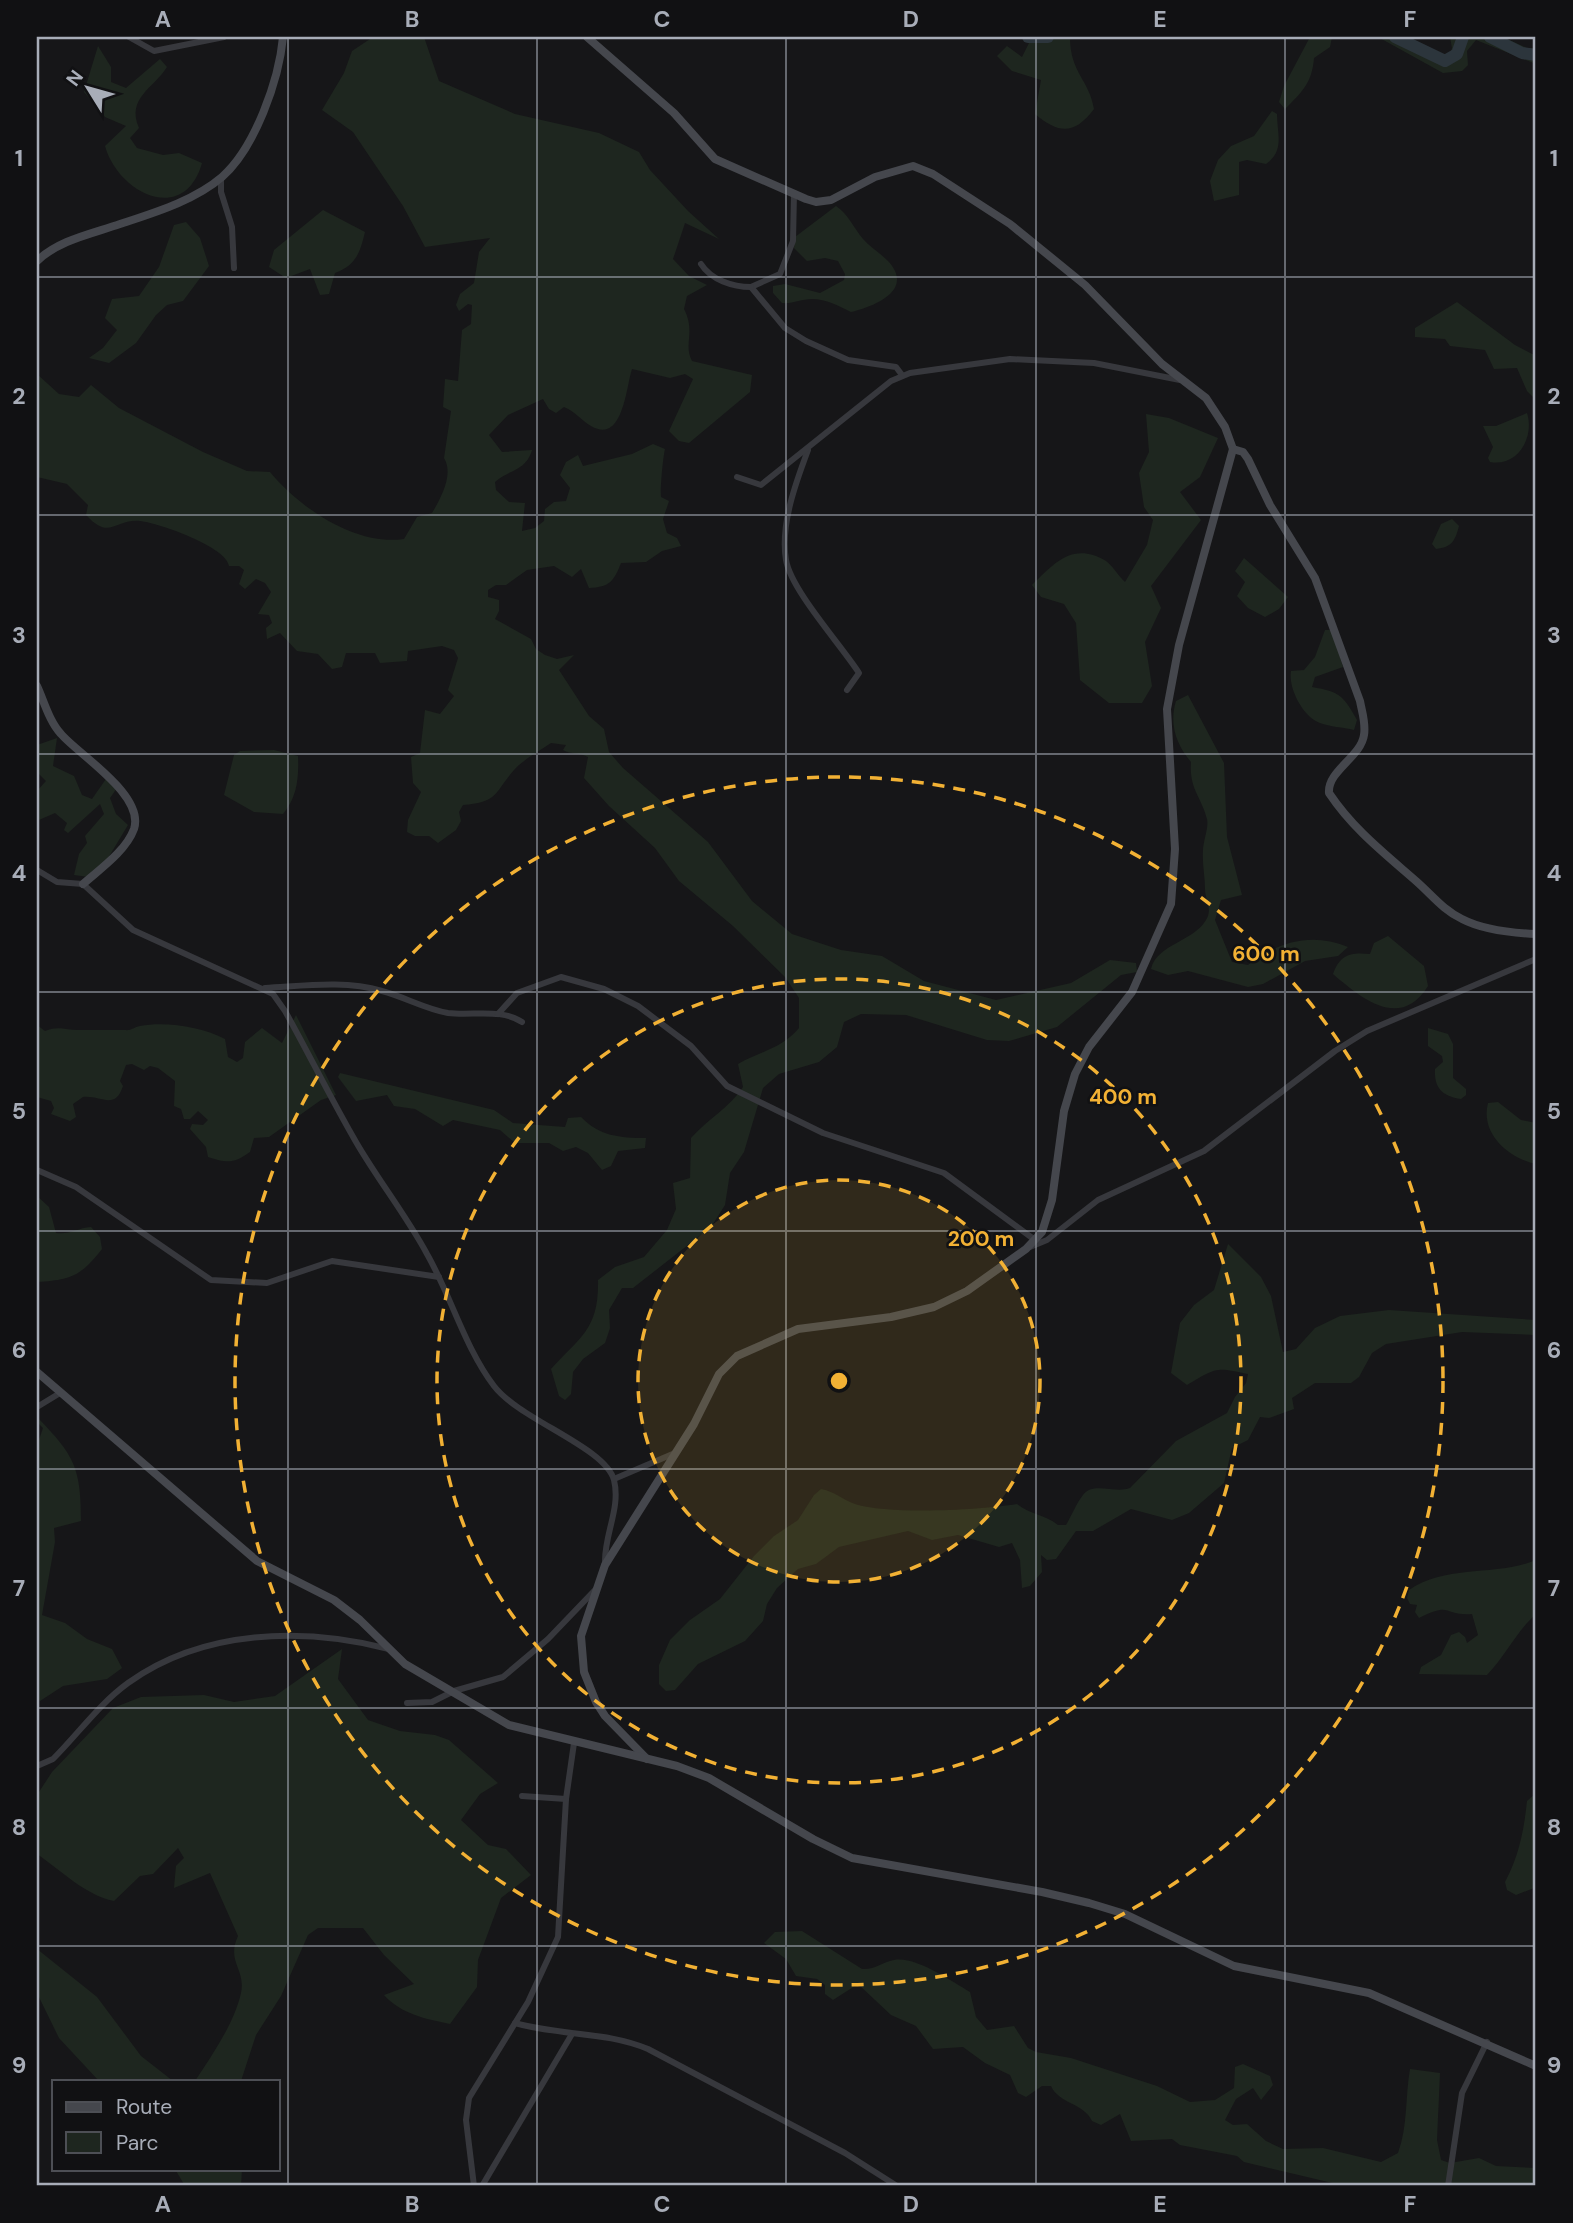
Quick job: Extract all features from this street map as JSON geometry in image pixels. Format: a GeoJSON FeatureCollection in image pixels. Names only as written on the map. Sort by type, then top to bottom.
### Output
{"type":"FeatureCollection","features":[{"type":"Feature","properties":{"kind":"street"},"geometry":{"type":"LineString","coordinates":[[129,37],[154,51],[224,37]]}},
{"type":"Feature","properties":{"kind":"street"},"geometry":{"type":"LineString","coordinates":[[37,261],[55,248],[172,205],[221,178],[236,160],[263,110],[276,75],[283,37]]}},
{"type":"Feature","properties":{"kind":"street"},"geometry":{"type":"LineString","coordinates":[[587,37],[665,104],[715,159],[794,193],[823,202],[875,177],[913,166],[923,169],[980,204],[1056,259],[1180,380],[1206,398],[1216,411],[1233,449],[1179,645],[1167,709],[1175,849],[1171,904],[1132,992],[1089,1047],[1075,1074],[1064,1111],[1052,1200],[1046,1221],[1026,1250]]}},
{"type":"Feature","properties":{"kind":"street"},"geometry":{"type":"LineString","coordinates":[[221,178],[221,192],[232,227],[234,268]]}},
{"type":"Feature","properties":{"kind":"street"},"geometry":{"type":"LineString","coordinates":[[701,264],[710,275],[731,285],[751,287],[780,274],[793,242],[794,193]]}},
{"type":"Feature","properties":{"kind":"street"},"geometry":{"type":"LineString","coordinates":[[751,287],[785,328],[798,337],[849,360],[896,367],[902,375]]}},
{"type":"Feature","properties":{"kind":"street"},"geometry":{"type":"LineString","coordinates":[[737,477],[761,485],[902,375],[1010,359],[1094,363],[1180,380]]}},
{"type":"Feature","properties":{"kind":"street"},"geometry":{"type":"LineString","coordinates":[[809,448],[793,496],[787,528],[786,562],[805,596],[859,673],[847,690]]}},
{"type":"Feature","properties":{"kind":"street"},"geometry":{"type":"LineString","coordinates":[[1233,449],[1243,452],[1248,459],[1270,505],[1315,578],[1360,701],[1364,720],[1363,742],[1332,780],[1329,793],[1368,841],[1419,883],[1443,908],[1463,920],[1486,927],[1536,934]]}},
{"type":"Feature","properties":{"kind":"street"},"geometry":{"type":"LineString","coordinates":[[37,686],[55,728],[116,784],[131,809],[135,823],[125,845],[83,884]]}},
{"type":"Feature","properties":{"kind":"street"},"geometry":{"type":"LineString","coordinates":[[37,870],[57,882],[83,884],[133,930],[273,994],[285,1011],[356,1142],[414,1231],[485,1372],[500,1393],[563,1438],[589,1450],[603,1461],[614,1479],[616,1499],[604,1545],[605,1565]]}},
{"type":"Feature","properties":{"kind":"street"},"geometry":{"type":"LineString","coordinates":[[647,1759],[605,1716],[589,1688],[583,1672],[581,1636],[605,1565],[694,1424],[719,1374],[737,1356],[798,1329],[891,1317],[934,1307],[967,1291],[1026,1250],[1046,1240],[1098,1200],[1204,1151],[1335,1051],[1367,1031],[1536,959]]}},
{"type":"Feature","properties":{"kind":"street"},"geometry":{"type":"LineString","coordinates":[[498,1013],[517,993],[561,977],[604,989],[638,1006],[691,1046],[727,1086],[823,1133],[944,1173],[1035,1240]]}},
{"type":"Feature","properties":{"kind":"street"},"geometry":{"type":"LineString","coordinates":[[263,988],[284,985],[352,986],[384,991],[431,1010],[468,1015],[498,1013],[522,1022]]}},
{"type":"Feature","properties":{"kind":"street"},"geometry":{"type":"LineString","coordinates":[[37,1170],[76,1186],[211,1279],[267,1283],[332,1261],[439,1277]]}},
{"type":"Feature","properties":{"kind":"street"},"geometry":{"type":"LineString","coordinates":[[37,1372],[110,1438],[156,1472],[240,1548],[257,1560],[334,1600],[360,1620],[405,1664],[509,1726],[647,1759],[709,1778],[813,1839],[852,1858],[1089,1903],[1125,1914],[1234,1966],[1369,1993],[1487,2042],[1536,2066]]}},
{"type":"Feature","properties":{"kind":"street"},"geometry":{"type":"LineString","coordinates":[[37,1407],[60,1393]]}},
{"type":"Feature","properties":{"kind":"street"},"geometry":{"type":"LineString","coordinates":[[614,1479],[675,1453]]}},
{"type":"Feature","properties":{"kind":"street"},"geometry":{"type":"LineString","coordinates":[[407,1703],[432,1702],[454,1691],[503,1677],[548,1639],[598,1586]]}},
{"type":"Feature","properties":{"kind":"street"},"geometry":{"type":"LineString","coordinates":[[37,1766],[53,1759],[127,1684],[148,1670],[194,1649],[291,1633],[351,1639],[390,1650]]}},
{"type":"Feature","properties":{"kind":"street"},"geometry":{"type":"LineString","coordinates":[[474,2186],[466,2120],[470,2098],[516,2023],[558,1937],[566,1799],[574,1743]]}},
{"type":"Feature","properties":{"kind":"street"},"geometry":{"type":"LineString","coordinates":[[522,1796],[566,1799]]}},
{"type":"Feature","properties":{"kind":"street"},"geometry":{"type":"LineString","coordinates":[[516,2023],[572,2034],[618,2038],[648,2049],[845,2153],[897,2186]]}},
{"type":"Feature","properties":{"kind":"street"},"geometry":{"type":"LineString","coordinates":[[482,2186],[572,2034]]}},
{"type":"Feature","properties":{"kind":"street"},"geometry":{"type":"LineString","coordinates":[[1448,2186],[1462,2093],[1487,2042]]}},
{"type":"Feature","properties":{"kind":"green space"},"geometry":{"type":"Polygon","coordinates":[[[373,37],[424,37],[439,81],[515,114],[599,133],[639,152],[650,170],[688,211],[719,239],[685,223],[673,259],[689,276],[707,285],[687,296],[684,309],[689,324],[692,361],[752,375],[750,392],[689,443],[679,441],[669,431],[693,379],[685,374],[670,378],[632,369],[621,411],[610,428],[602,430],[591,426],[564,407],[556,413],[549,409],[543,399],[508,415],[489,435],[502,452],[532,450],[522,466],[495,482],[496,490],[509,502],[525,503],[522,531],[535,528],[544,521],[545,509],[554,502],[566,501],[570,488],[560,475],[566,462],[578,455],[583,466],[632,454],[653,444],[665,449],[661,497],[669,501],[663,519],[667,533],[677,538],[681,546],[662,551],[646,562],[621,563],[610,582],[596,587],[589,588],[581,569],[572,577],[554,566],[527,570],[506,585],[496,585],[488,590],[488,597],[499,600],[499,611],[495,619],[531,639],[536,649],[545,655],[557,659],[574,655],[559,670],[589,716],[604,729],[609,752],[623,768],[708,842],[752,901],[792,934],[841,950],[882,956],[924,981],[996,1000],[1071,983],[1110,960],[1136,963],[1137,972],[1121,975],[1057,1027],[1009,1041],[987,1040],[906,1015],[861,1014],[844,1022],[837,1047],[819,1062],[779,1074],[763,1088],[744,1152],[730,1173],[725,1205],[711,1227],[633,1288],[622,1288],[609,1310],[610,1328],[605,1343],[583,1359],[573,1372],[571,1394],[565,1400],[559,1396],[551,1369],[579,1339],[591,1321],[598,1280],[615,1267],[644,1257],[667,1230],[676,1209],[673,1183],[690,1178],[691,1138],[732,1101],[743,1087],[738,1064],[778,1045],[799,1028],[799,998],[785,977],[733,926],[679,881],[655,848],[609,806],[584,778],[588,757],[563,750],[566,745],[551,743],[518,766],[490,799],[463,805],[459,812],[461,821],[456,830],[438,843],[429,836],[415,836],[407,832],[408,820],[421,792],[413,783],[411,757],[420,753],[425,710],[440,714],[454,696],[448,690],[458,658],[454,650],[442,646],[408,651],[407,661],[380,663],[375,653],[346,653],[342,667],[332,669],[318,654],[297,651],[280,633],[267,639],[266,628],[272,623],[269,615],[258,614],[271,592],[265,583],[256,579],[245,589],[239,584],[244,570],[239,566],[229,566],[217,551],[176,531],[140,521],[101,527],[86,515],[88,505],[67,484],[37,477],[37,374],[59,394],[79,397],[91,385],[119,408],[203,452],[247,471],[270,472],[282,486],[313,511],[330,522],[367,537],[404,539],[417,517],[432,513],[442,493],[448,471],[444,458],[451,411],[443,407],[445,379],[458,381],[462,330],[471,324],[472,305],[468,304],[459,311],[456,305],[460,294],[474,283],[479,252],[490,238],[425,247],[403,206],[353,132],[322,110],[344,73],[352,51],[373,37]]]}},
{"type":"Feature","properties":{"kind":"green space"},"geometry":{"type":"Polygon","coordinates":[[[1023,37],[1070,37],[1076,68],[1092,99],[1094,109],[1074,127],[1067,129],[1052,126],[1035,114],[1041,80],[1012,71],[997,56],[1007,46],[1022,57],[1029,43],[1023,37]]]}},
{"type":"Feature","properties":{"kind":"green space"},"geometry":{"type":"Polygon","coordinates":[[[1310,37],[1332,37],[1330,47],[1314,58],[1305,86],[1285,109],[1279,102],[1284,86],[1310,37]]]}},
{"type":"Feature","properties":{"kind":"green space"},"geometry":{"type":"Polygon","coordinates":[[[1378,37],[1403,37],[1430,57],[1449,56],[1452,48],[1450,37],[1503,37],[1527,48],[1536,48],[1536,64],[1476,40],[1467,51],[1468,65],[1462,71],[1443,73],[1378,37]]]}},
{"type":"Feature","properties":{"kind":"green space"},"geometry":{"type":"Polygon","coordinates":[[[98,46],[111,67],[111,82],[126,88],[160,59],[167,67],[139,101],[136,118],[139,128],[130,138],[137,148],[163,155],[179,153],[202,163],[193,182],[181,194],[167,198],[152,196],[137,189],[112,163],[105,146],[126,126],[105,117],[84,92],[98,46]]]}},
{"type":"Feature","properties":{"kind":"green space"},"geometry":{"type":"Polygon","coordinates":[[[1272,111],[1277,114],[1279,141],[1276,153],[1266,164],[1247,160],[1239,162],[1239,195],[1214,201],[1210,181],[1218,160],[1231,146],[1254,136],[1272,111]]]}},
{"type":"Feature","properties":{"kind":"green space"},"geometry":{"type":"Polygon","coordinates":[[[836,206],[848,217],[863,239],[888,261],[897,280],[894,288],[880,301],[851,312],[817,299],[782,303],[773,293],[773,286],[785,284],[820,293],[844,280],[845,274],[838,261],[825,258],[807,261],[794,248],[795,237],[836,206]]]}},
{"type":"Feature","properties":{"kind":"green space"},"geometry":{"type":"Polygon","coordinates":[[[323,210],[365,232],[356,257],[348,266],[335,273],[329,294],[320,295],[310,269],[286,278],[269,267],[274,250],[323,210]]]}},
{"type":"Feature","properties":{"kind":"green space"},"geometry":{"type":"Polygon","coordinates":[[[186,222],[200,238],[209,266],[183,301],[167,305],[156,315],[136,343],[109,363],[89,358],[103,348],[117,330],[105,318],[112,299],[139,296],[159,267],[174,225],[186,222]]]}},
{"type":"Feature","properties":{"kind":"green space"},"geometry":{"type":"Polygon","coordinates":[[[1457,302],[1515,345],[1536,356],[1536,400],[1527,391],[1517,368],[1494,369],[1485,350],[1450,346],[1445,339],[1415,337],[1415,328],[1457,302]]]}},
{"type":"Feature","properties":{"kind":"green space"},"geometry":{"type":"Polygon","coordinates":[[[1527,413],[1528,432],[1522,449],[1508,460],[1490,462],[1488,458],[1493,447],[1483,426],[1496,426],[1527,413]]]}},
{"type":"Feature","properties":{"kind":"green space"},"geometry":{"type":"Polygon","coordinates":[[[1146,414],[1169,418],[1218,438],[1200,477],[1180,492],[1201,520],[1151,586],[1161,608],[1145,642],[1152,686],[1142,703],[1109,703],[1080,680],[1076,623],[1064,604],[1041,597],[1032,585],[1056,563],[1073,554],[1083,553],[1106,561],[1125,582],[1147,545],[1153,520],[1144,507],[1139,473],[1149,452],[1146,414]]]}},
{"type":"Feature","properties":{"kind":"green space"},"geometry":{"type":"Polygon","coordinates":[[[1452,519],[1459,526],[1454,539],[1446,547],[1436,549],[1432,544],[1441,524],[1452,519]]]}},
{"type":"Feature","properties":{"kind":"green space"},"geometry":{"type":"Polygon","coordinates":[[[1244,558],[1288,597],[1279,609],[1265,617],[1248,608],[1237,596],[1245,582],[1235,571],[1244,558]]]}},
{"type":"Feature","properties":{"kind":"green space"},"geometry":{"type":"Polygon","coordinates":[[[1325,630],[1332,630],[1343,667],[1315,677],[1312,687],[1335,693],[1344,700],[1357,720],[1354,730],[1314,720],[1294,693],[1291,671],[1304,670],[1315,657],[1325,630]]]}},
{"type":"Feature","properties":{"kind":"green space"},"geometry":{"type":"Polygon","coordinates":[[[1188,695],[1224,763],[1227,837],[1242,895],[1221,900],[1215,920],[1232,962],[1248,965],[1284,945],[1309,940],[1335,942],[1348,947],[1338,956],[1305,961],[1263,984],[1248,987],[1188,971],[1168,975],[1151,969],[1160,954],[1200,927],[1209,912],[1203,856],[1207,819],[1194,786],[1191,762],[1178,741],[1173,718],[1176,701],[1188,695]]]}},
{"type":"Feature","properties":{"kind":"green space"},"geometry":{"type":"Polygon","coordinates":[[[57,738],[53,766],[74,776],[82,795],[92,799],[106,779],[117,788],[110,798],[116,814],[128,825],[96,878],[74,875],[79,854],[87,843],[85,836],[104,814],[100,804],[68,833],[64,830],[67,823],[55,813],[39,820],[37,817],[37,791],[46,781],[37,772],[37,745],[57,738]]]}},
{"type":"Feature","properties":{"kind":"green space"},"geometry":{"type":"Polygon","coordinates":[[[274,750],[298,756],[296,787],[283,814],[254,812],[224,795],[234,755],[240,751],[274,750]]]}},
{"type":"Feature","properties":{"kind":"green space"},"geometry":{"type":"Polygon","coordinates":[[[1388,936],[1424,966],[1428,986],[1417,999],[1405,1006],[1393,1008],[1368,1000],[1333,974],[1343,958],[1357,953],[1370,954],[1374,943],[1388,936]]]}},
{"type":"Feature","properties":{"kind":"green space"},"geometry":{"type":"Polygon","coordinates":[[[296,1015],[336,1095],[321,1100],[269,1137],[254,1138],[250,1152],[239,1159],[225,1161],[208,1157],[206,1147],[190,1129],[192,1124],[203,1125],[208,1120],[198,1111],[190,1119],[184,1119],[181,1109],[174,1106],[175,1081],[158,1068],[150,1066],[144,1070],[132,1064],[126,1065],[120,1081],[123,1086],[116,1098],[107,1100],[83,1097],[73,1104],[76,1117],[70,1121],[51,1114],[54,1108],[51,1101],[37,1097],[37,1025],[45,1031],[59,1028],[127,1030],[161,1024],[184,1026],[225,1039],[228,1057],[237,1062],[243,1058],[245,1042],[262,1028],[282,1043],[296,1015]]]}},
{"type":"Feature","properties":{"kind":"green space"},"geometry":{"type":"Polygon","coordinates":[[[1428,1028],[1448,1034],[1453,1044],[1453,1078],[1466,1089],[1466,1095],[1461,1099],[1449,1096],[1438,1086],[1435,1069],[1443,1062],[1442,1056],[1428,1046],[1428,1028]]]}},
{"type":"Feature","properties":{"kind":"green space"},"geometry":{"type":"Polygon","coordinates":[[[340,1073],[494,1110],[513,1123],[565,1127],[568,1118],[581,1117],[610,1135],[646,1138],[645,1148],[618,1151],[611,1166],[602,1170],[588,1153],[576,1147],[563,1151],[549,1143],[515,1143],[500,1130],[453,1120],[443,1126],[415,1109],[394,1106],[387,1095],[356,1101],[338,1077],[340,1073]]]}},
{"type":"Feature","properties":{"kind":"green space"},"geometry":{"type":"Polygon","coordinates":[[[1498,1102],[1521,1120],[1536,1123],[1536,1164],[1507,1150],[1493,1134],[1488,1125],[1488,1103],[1498,1102]]]}},
{"type":"Feature","properties":{"kind":"green space"},"geometry":{"type":"Polygon","coordinates":[[[37,1196],[49,1207],[56,1233],[91,1227],[100,1237],[102,1249],[81,1271],[67,1278],[37,1282],[37,1196]]]}},
{"type":"Feature","properties":{"kind":"green space"},"geometry":{"type":"Polygon","coordinates":[[[1228,1244],[1261,1277],[1271,1296],[1283,1352],[1296,1349],[1315,1328],[1340,1316],[1389,1310],[1536,1320],[1536,1335],[1462,1332],[1386,1344],[1372,1353],[1359,1377],[1351,1383],[1315,1383],[1292,1398],[1294,1409],[1269,1418],[1260,1417],[1248,1440],[1232,1448],[1224,1483],[1189,1513],[1172,1520],[1131,1509],[1093,1531],[1076,1531],[1056,1559],[1047,1560],[1041,1555],[1042,1572],[1030,1586],[1022,1588],[1020,1560],[1012,1543],[999,1547],[958,1535],[932,1540],[908,1531],[839,1547],[816,1564],[798,1569],[777,1588],[767,1604],[763,1621],[745,1641],[698,1664],[675,1690],[666,1691],[659,1684],[659,1665],[670,1640],[690,1620],[720,1599],[754,1556],[774,1536],[798,1520],[821,1489],[855,1504],[890,1509],[959,1510],[1017,1504],[1058,1525],[1066,1525],[1087,1491],[1098,1488],[1130,1488],[1176,1441],[1227,1413],[1246,1383],[1248,1374],[1217,1370],[1187,1385],[1171,1373],[1180,1323],[1194,1305],[1214,1290],[1228,1244]]]}},
{"type":"Feature","properties":{"kind":"green space"},"geometry":{"type":"Polygon","coordinates":[[[37,1417],[73,1463],[81,1503],[81,1521],[54,1528],[55,1542],[42,1615],[65,1623],[87,1639],[112,1649],[122,1668],[107,1679],[63,1686],[40,1701],[37,1697],[37,1446],[43,1428],[37,1422],[37,1417]]]}},
{"type":"Feature","properties":{"kind":"green space"},"geometry":{"type":"Polygon","coordinates":[[[1536,1560],[1536,1614],[1487,1675],[1419,1674],[1421,1667],[1441,1655],[1451,1635],[1459,1632],[1467,1643],[1478,1635],[1472,1614],[1437,1610],[1419,1618],[1415,1612],[1417,1605],[1410,1604],[1407,1598],[1409,1590],[1440,1577],[1505,1568],[1536,1560]]]}},
{"type":"Feature","properties":{"kind":"green space"},"geometry":{"type":"Polygon","coordinates":[[[342,1649],[338,1679],[368,1720],[400,1731],[435,1735],[449,1740],[498,1783],[480,1794],[461,1820],[488,1845],[506,1849],[531,1875],[501,1898],[478,1960],[477,1987],[450,2024],[406,2011],[384,1995],[414,1984],[384,1955],[363,1928],[318,1928],[308,1935],[281,1996],[256,2035],[241,2080],[196,2080],[228,2028],[238,2005],[242,1985],[234,1952],[238,1936],[210,1873],[174,1888],[176,1866],[184,1858],[178,1848],[153,1874],[140,1876],[114,1901],[93,1894],[37,1854],[37,1795],[52,1772],[113,1708],[141,1697],[204,1695],[234,1702],[275,1696],[342,1649]]]}},
{"type":"Feature","properties":{"kind":"green space"},"geometry":{"type":"Polygon","coordinates":[[[1536,1793],[1534,1888],[1516,1895],[1507,1890],[1505,1882],[1520,1843],[1527,1801],[1536,1793]]]}},
{"type":"Feature","properties":{"kind":"green space"},"geometry":{"type":"Polygon","coordinates":[[[802,1931],[862,1969],[894,1960],[923,1965],[970,1992],[976,2017],[987,2030],[1014,2026],[1028,2048],[1036,2052],[1071,2058],[1157,2086],[1190,2102],[1215,2100],[1234,2088],[1235,2067],[1243,2064],[1270,2076],[1273,2085],[1261,2100],[1253,2088],[1236,2099],[1225,2120],[1233,2125],[1247,2124],[1266,2141],[1283,2149],[1323,2148],[1381,2162],[1398,2153],[1405,2122],[1410,2069],[1440,2073],[1437,2140],[1441,2160],[1450,2163],[1479,2158],[1496,2166],[1536,2168],[1536,2186],[1345,2186],[1244,2162],[1237,2156],[1180,2145],[1172,2139],[1131,2141],[1120,2114],[1101,2125],[1092,2121],[1083,2110],[1060,2097],[1051,2086],[1042,2086],[1026,2097],[1018,2093],[1010,2075],[985,2063],[963,2047],[933,2049],[916,2026],[891,2015],[858,1984],[833,2000],[825,1994],[825,1985],[817,1979],[796,1976],[786,1959],[764,1943],[775,1932],[802,1931]]]}},
{"type":"Feature","properties":{"kind":"green space"},"geometry":{"type":"Polygon","coordinates":[[[37,1949],[97,1997],[141,2056],[172,2080],[98,2080],[59,2038],[37,1993],[37,1949]]]}},
{"type":"Feature","properties":{"kind":"green space"},"geometry":{"type":"Polygon","coordinates":[[[176,2170],[242,2170],[241,2186],[185,2186],[176,2170]]]}},
{"type":"Feature","properties":{"kind":"waterway"},"geometry":{"type":"LineString","coordinates":[[1028,37],[1048,37]]}},
{"type":"Feature","properties":{"kind":"waterway"},"geometry":{"type":"LineString","coordinates":[[1395,37],[1445,61],[1457,54],[1463,37]]}},
{"type":"Feature","properties":{"kind":"waterway"},"geometry":{"type":"LineString","coordinates":[[1490,37],[1522,53],[1536,55]]}}]}
